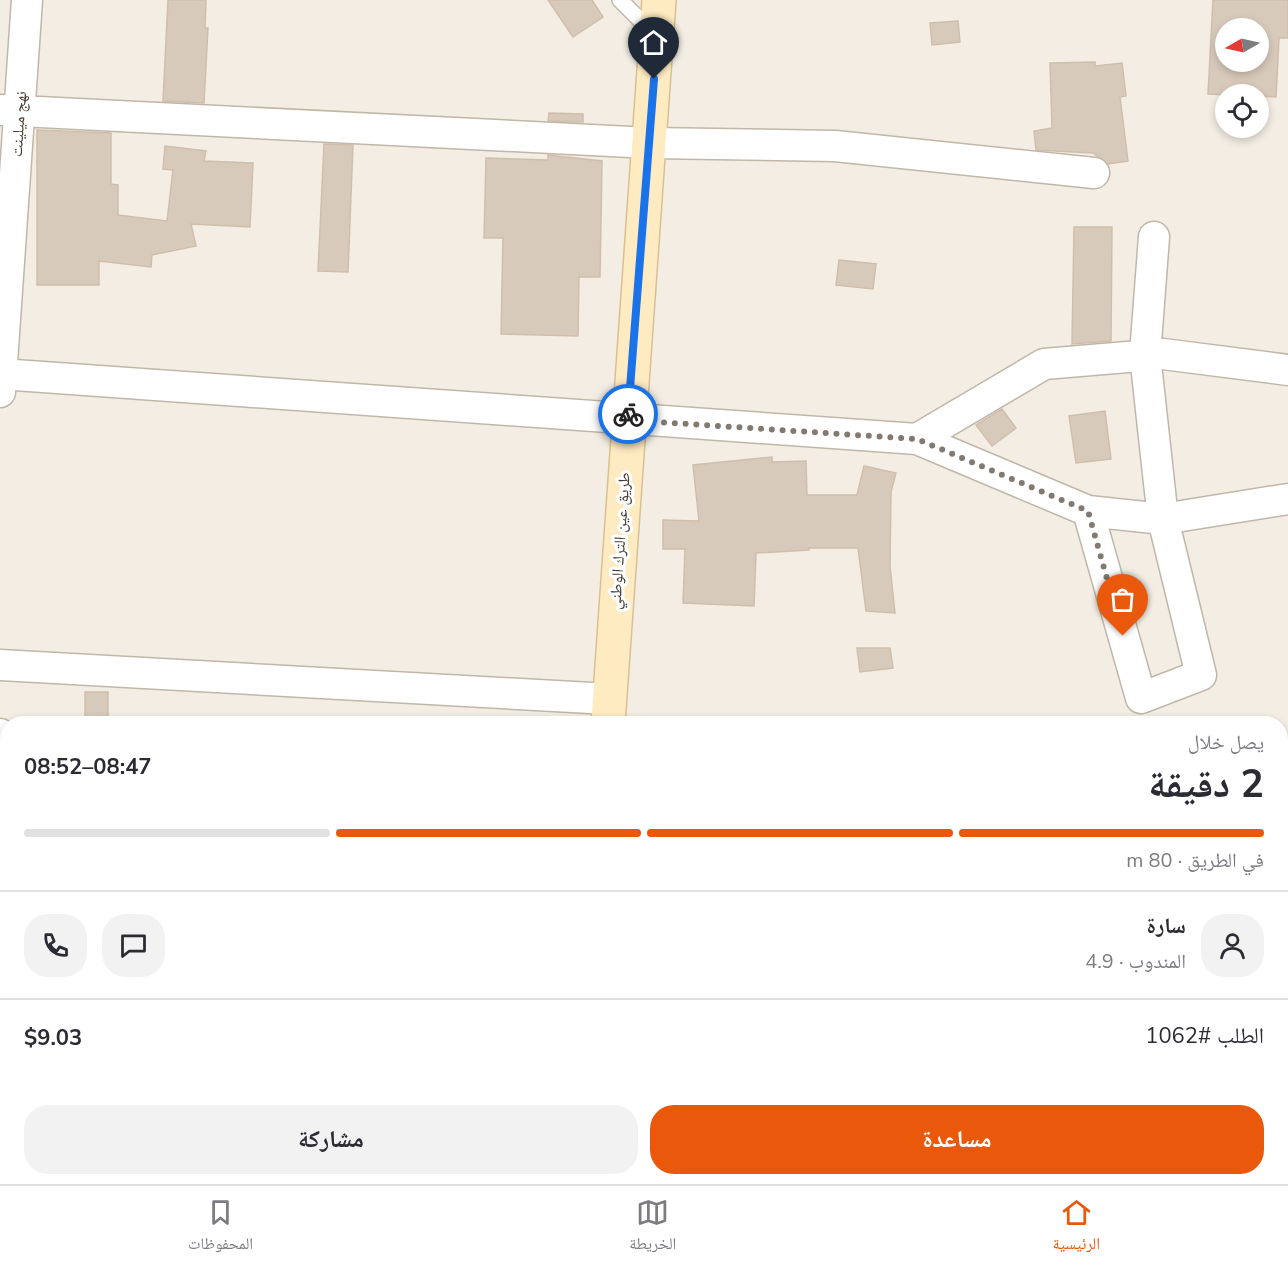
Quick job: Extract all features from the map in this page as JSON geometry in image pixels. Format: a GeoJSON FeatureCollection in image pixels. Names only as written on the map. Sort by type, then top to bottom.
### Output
{"type":"FeatureCollection","features":[{"type":"Feature","properties":{"kind":"main road","name":"طريق عين الترك الوطني"},"geometry":{"type":"LineString","coordinates":[[608,711],[627,420],[650,143],[659,0]]}},
{"type":"Feature","properties":{"kind":"street","name":"نهج ميلينت"},"geometry":{"type":"LineString","coordinates":[[0,380],[10,111],[27,0]]}},
{"type":"Feature","properties":{"kind":"street"},"geometry":{"type":"LineString","coordinates":[[10,111],[650,143],[835,146],[1094,173]]}},
{"type":"Feature","properties":{"kind":"street"},"geometry":{"type":"LineString","coordinates":[[1088,511],[1141,698],[1201,675],[1163,519],[1145,355],[1154,237]]}},
{"type":"Feature","properties":{"kind":"street"},"geometry":{"type":"LineString","coordinates":[[917,439],[1044,364],[1163,354],[1288,370]]}},
{"type":"Feature","properties":{"kind":"street"},"geometry":{"type":"LineString","coordinates":[[0,380],[917,439],[1088,511],[1163,519],[1288,499]]}},
{"type":"Feature","properties":{"kind":"street"},"geometry":{"type":"LineString","coordinates":[[0,665],[608,711]]}},
{"type":"Feature","properties":{"kind":"lane"},"geometry":{"type":"LineString","coordinates":[[620,0],[657,37]]}},
{"type":"Feature","properties":{"kind":"building"},"geometry":{"type":"Polygon","coordinates":[[[168,0],[206,0],[205,28],[208,28],[204,103],[163,101],[168,0]]]}},
{"type":"Feature","properties":{"kind":"building"},"geometry":{"type":"Polygon","coordinates":[[[548,0],[592,0],[603,17],[573,37],[548,0]]]}},
{"type":"Feature","properties":{"kind":"building"},"geometry":{"type":"Polygon","coordinates":[[[1213,0],[1288,0],[1288,38],[1279,38],[1276,97],[1269,97],[1269,84],[1215,84],[1215,94],[1208,94],[1213,0]]]}},
{"type":"Feature","properties":{"kind":"building"},"geometry":{"type":"Polygon","coordinates":[[[958,21],[960,42],[932,45],[930,23],[958,21]]]}},
{"type":"Feature","properties":{"kind":"building"},"geometry":{"type":"Polygon","coordinates":[[[1095,62],[1095,66],[1122,63],[1126,96],[1120,97],[1128,161],[1108,164],[1093,153],[1036,150],[1034,131],[1052,128],[1050,63],[1095,62]]]}},
{"type":"Feature","properties":{"kind":"building"},"geometry":{"type":"Polygon","coordinates":[[[549,113],[583,114],[583,122],[548,121],[549,113]]]}},
{"type":"Feature","properties":{"kind":"building"},"geometry":{"type":"Polygon","coordinates":[[[37,130],[111,133],[111,184],[118,185],[118,215],[167,221],[173,170],[163,169],[165,146],[206,151],[204,161],[253,163],[250,227],[191,224],[196,246],[152,255],[151,267],[99,261],[99,285],[37,285],[37,130]]]}},
{"type":"Feature","properties":{"kind":"building"},"geometry":{"type":"Polygon","coordinates":[[[324,144],[353,145],[348,272],[318,271],[324,144]]]}},
{"type":"Feature","properties":{"kind":"building"},"geometry":{"type":"Polygon","coordinates":[[[548,155],[602,161],[600,277],[579,277],[578,336],[501,334],[503,238],[484,238],[486,158],[548,160],[548,155]]]}},
{"type":"Feature","properties":{"kind":"building"},"geometry":{"type":"Polygon","coordinates":[[[1074,227],[1112,227],[1111,341],[1072,344],[1074,227]]]}},
{"type":"Feature","properties":{"kind":"building"},"geometry":{"type":"Polygon","coordinates":[[[839,260],[876,264],[873,289],[836,285],[839,260]]]}},
{"type":"Feature","properties":{"kind":"building"},"geometry":{"type":"Polygon","coordinates":[[[1002,409],[1016,428],[992,446],[976,425],[1002,409]]]}},
{"type":"Feature","properties":{"kind":"building"},"geometry":{"type":"Polygon","coordinates":[[[1105,411],[1111,459],[1076,463],[1069,416],[1105,411]]]}},
{"type":"Feature","properties":{"kind":"building"},"geometry":{"type":"Polygon","coordinates":[[[772,457],[772,462],[806,461],[807,495],[857,495],[864,466],[896,473],[891,492],[890,566],[895,613],[866,611],[858,548],[809,548],[809,550],[756,553],[754,606],[683,603],[685,549],[663,549],[663,520],[699,521],[693,465],[772,457]]]}},
{"type":"Feature","properties":{"kind":"building"},"geometry":{"type":"Polygon","coordinates":[[[857,648],[890,648],[893,668],[860,672],[857,648]]]}},
{"type":"Feature","properties":{"kind":"building"},"geometry":{"type":"Polygon","coordinates":[[[85,692],[108,692],[108,716],[85,716],[85,692]]]}},
{"type":"Feature","properties":{"kind":"way so far"},"geometry":{"type":"LineString","coordinates":[[628,414],[627,420],[917,439],[1088,511],[1123,636]]}},
{"type":"Feature","properties":{"kind":"route"},"geometry":{"type":"LineString","coordinates":[[628,414],[654,79]]}}]}
